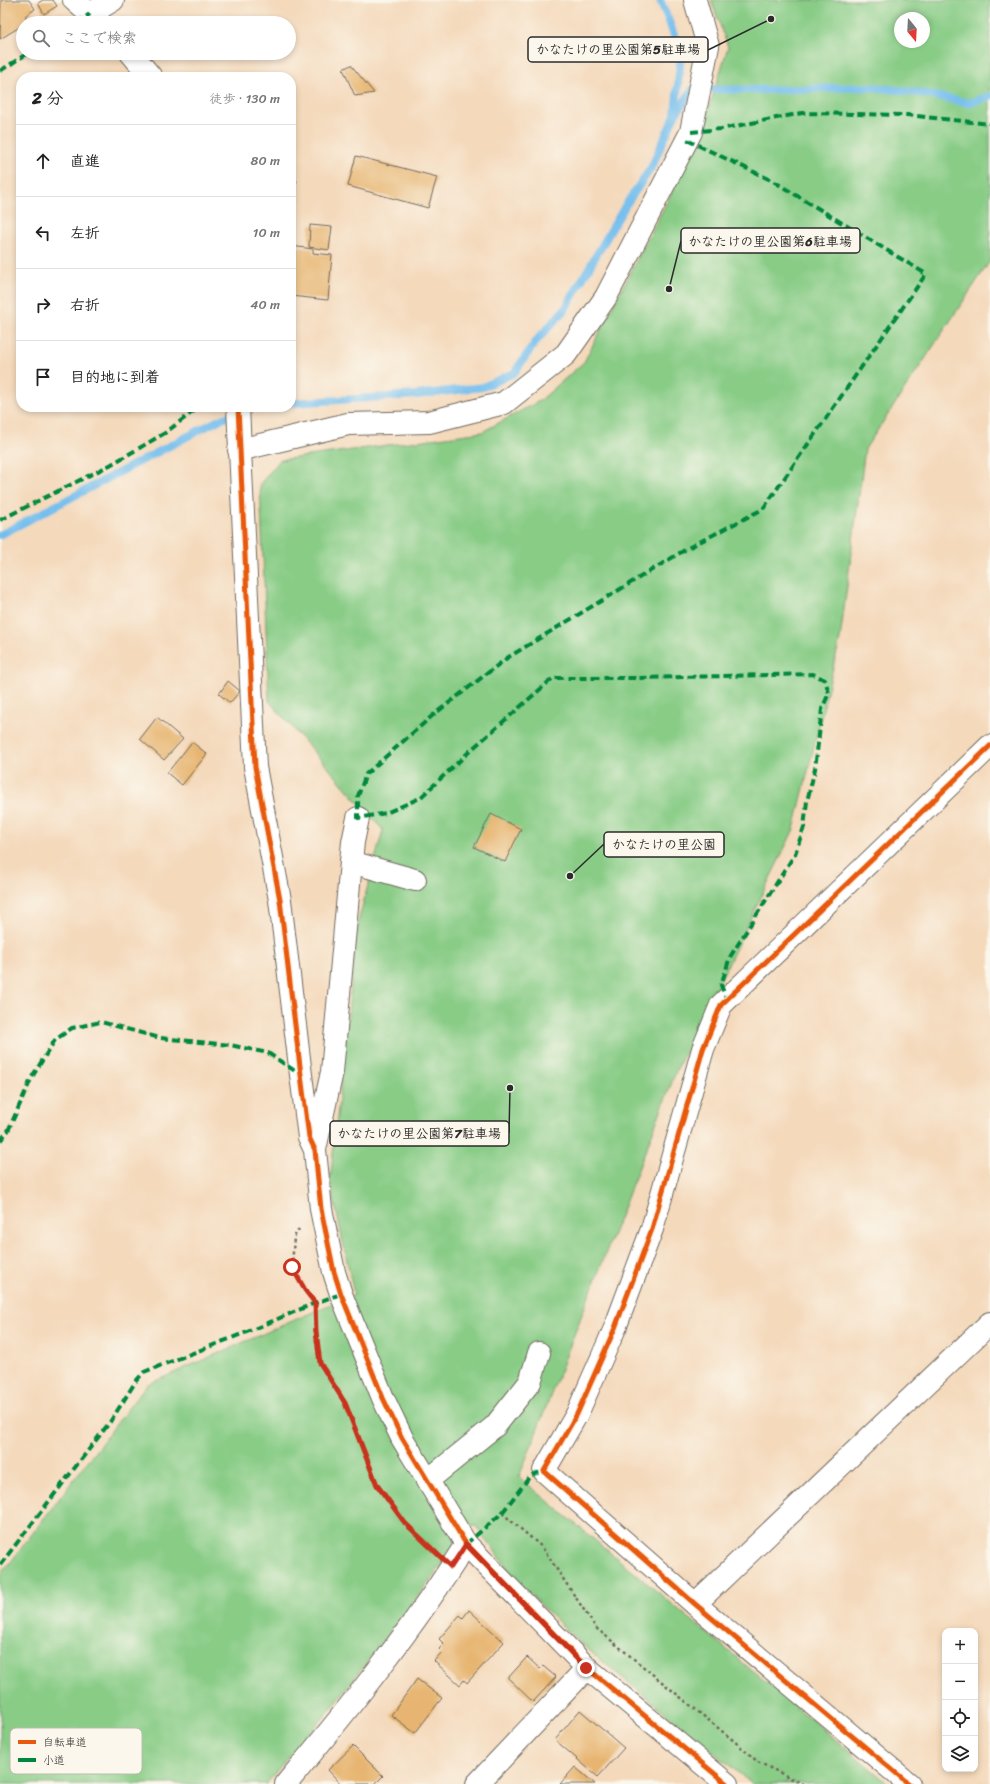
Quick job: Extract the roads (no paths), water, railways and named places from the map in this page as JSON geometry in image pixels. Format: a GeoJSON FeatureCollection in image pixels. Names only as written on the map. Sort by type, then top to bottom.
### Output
{"type":"FeatureCollection","features":[{"type":"Feature","properties":{"kind":"street"},"geometry":{"type":"LineString","coordinates":[[88,12],[113,0]]}},
{"type":"Feature","properties":{"kind":"street"},"geometry":{"type":"LineString","coordinates":[[239,450],[348,424],[429,422],[504,403],[566,354],[606,297],[691,132],[708,46],[695,0]]}},
{"type":"Feature","properties":{"kind":"street"},"geometry":{"type":"LineString","coordinates":[[137,60],[147,72]]}},
{"type":"Feature","properties":{"kind":"street"},"geometry":{"type":"LineString","coordinates":[[238,412],[239,450],[244,494],[256,767],[280,900],[310,1137],[315,1150],[323,1217],[334,1272],[341,1294],[383,1398],[402,1438],[466,1544],[586,1668],[727,1784]]}},
{"type":"Feature","properties":{"kind":"street"},"geometry":{"type":"LineString","coordinates":[[908,1784],[695,1604],[544,1472],[577,1414],[623,1307],[652,1229],[703,1049],[722,1005],[990,746]]}},
{"type":"Feature","properties":{"kind":"street"},"geometry":{"type":"LineString","coordinates":[[315,1150],[332,1072],[353,842],[358,818]]}},
{"type":"Feature","properties":{"kind":"street"},"geometry":{"type":"LineString","coordinates":[[351,862],[415,880]]}},
{"type":"Feature","properties":{"kind":"street"},"geometry":{"type":"LineString","coordinates":[[695,1604],[990,1323]]}},
{"type":"Feature","properties":{"kind":"street"},"geometry":{"type":"LineString","coordinates":[[427,1481],[495,1426],[530,1382],[539,1353]]}},
{"type":"Feature","properties":{"kind":"street"},"geometry":{"type":"LineString","coordinates":[[286,1784],[364,1690],[466,1544]]}},
{"type":"Feature","properties":{"kind":"street"},"geometry":{"type":"LineString","coordinates":[[477,1784],[586,1668]]}},
{"type":"Feature","properties":{"kind":"waterway"},"geometry":{"type":"LineString","coordinates":[[296,403],[416,395],[483,387],[514,373],[537,340],[565,309],[625,206],[651,168],[675,115],[681,54],[660,0]]}},
{"type":"Feature","properties":{"kind":"waterway"},"geometry":{"type":"LineString","coordinates":[[676,114],[693,89],[768,90],[872,87],[920,93],[969,103],[990,96]]}},
{"type":"Feature","properties":{"kind":"waterway"},"geometry":{"type":"LineString","coordinates":[[0,535],[217,421],[240,412]]}},
{"type":"Feature","properties":{"kind":"place","name":"かなたけの里公園第5駐車場"},"geometry":{"type":"Point","coordinates":[771,19]}},
{"type":"Feature","properties":{"kind":"place","name":"かなたけの里公園第6駐車場"},"geometry":{"type":"Point","coordinates":[669,289]}},
{"type":"Feature","properties":{"kind":"place","name":"かなたけの里公園"},"geometry":{"type":"Point","coordinates":[570,876]}},
{"type":"Feature","properties":{"kind":"place","name":"かなたけの里公園第7駐車場"},"geometry":{"type":"Point","coordinates":[510,1088]}}]}
